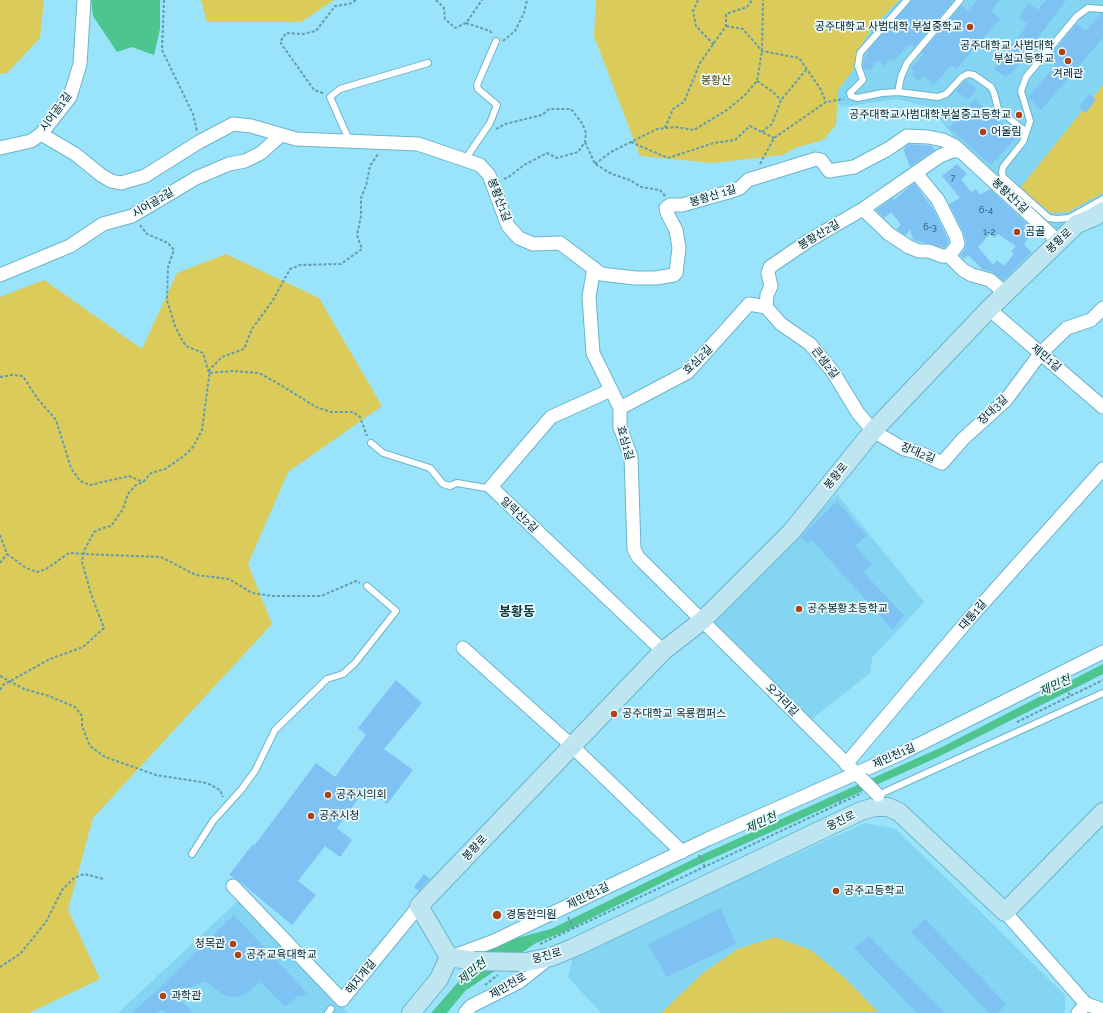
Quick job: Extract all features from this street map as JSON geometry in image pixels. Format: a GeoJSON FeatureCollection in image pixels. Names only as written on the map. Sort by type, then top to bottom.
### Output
{"type":"FeatureCollection","features":[{"type":"Feature","properties":{"kind":"main road","name":"봉황로"},"geometry":{"type":"LineString","coordinates":[[419,906],[662,651],[703,620],[792,531],[873,431],[1005,293],[1077,224],[1100,217]]}},
{"type":"Feature","properties":{"kind":"main road"},"geometry":{"type":"LineString","coordinates":[[883,801],[905,817],[1004,912],[1103,812]]}},
{"type":"Feature","properties":{"kind":"main road","name":"웅진로"},"geometry":{"type":"LineString","coordinates":[[449,957],[474,961],[526,962],[550,957],[573,948],[861,811],[875,807],[883,801]]}},
{"type":"Feature","properties":{"kind":"main road"},"geometry":{"type":"LineString","coordinates":[[411,1013],[439,979],[449,957],[419,906]]}},
{"type":"Feature","properties":{"kind":"street","name":"시어골1길"},"geometry":{"type":"LineString","coordinates":[[0,148],[31,141],[41,134],[70,97],[76,82],[80,64],[84,0]]}},
{"type":"Feature","properties":{"kind":"street"},"geometry":{"type":"LineString","coordinates":[[41,134],[75,154],[100,175],[111,181],[121,183],[145,176],[232,124],[251,126],[296,139],[386,141],[418,144],[466,158]]}},
{"type":"Feature","properties":{"kind":"street","name":"시어골2길"},"geometry":{"type":"LineString","coordinates":[[0,275],[70,246],[103,224],[132,216],[196,178],[229,164],[245,161],[261,153],[281,135]]}},
{"type":"Feature","properties":{"kind":"street","name":"봉황산 1길"},"geometry":{"type":"LineString","coordinates":[[594,268],[601,274],[635,278],[656,278],[674,275],[676,273],[679,248],[676,230],[666,208],[674,205],[689,204],[732,191],[740,188],[748,180],[816,159],[821,160],[829,171],[854,168],[888,149],[907,136],[950,142],[961,151]]}},
{"type":"Feature","properties":{"kind":"street","name":"봉황산2길"},"geometry":{"type":"LineString","coordinates":[[766,307],[767,295],[771,286],[768,273],[770,267],[775,262],[863,209],[940,156],[952,151],[961,151]]}},
{"type":"Feature","properties":{"kind":"street","name":"봉황산1길"},"geometry":{"type":"LineString","coordinates":[[961,151],[1058,241]]}},
{"type":"Feature","properties":{"kind":"street","name":"봉황산1길"},"geometry":{"type":"LineString","coordinates":[[466,158],[480,165],[489,175],[508,226],[519,238],[533,244],[560,243],[594,268]]}},
{"type":"Feature","properties":{"kind":"street"},"geometry":{"type":"LineString","coordinates":[[916,173],[938,200],[956,236],[958,244],[949,256]]}},
{"type":"Feature","properties":{"kind":"street"},"geometry":{"type":"LineString","coordinates":[[863,209],[890,234],[914,250],[929,251],[942,256],[949,256],[963,270],[972,276],[990,280],[1005,293]]}},
{"type":"Feature","properties":{"kind":"street","name":"효심1길"},"geometry":{"type":"LineString","coordinates":[[594,268],[589,297],[593,353],[620,408],[620,427],[628,447],[632,465],[634,549],[638,557],[703,620]]}},
{"type":"Feature","properties":{"kind":"street","name":"효심2길"},"geometry":{"type":"LineString","coordinates":[[620,408],[688,372],[749,304],[766,307]]}},
{"type":"Feature","properties":{"kind":"street","name":"큰샘2길"},"geometry":{"type":"LineString","coordinates":[[766,307],[781,324],[810,344],[833,372],[858,413],[873,431]]}},
{"type":"Feature","properties":{"kind":"street","name":"장대3길"},"geometry":{"type":"LineString","coordinates":[[942,463],[963,439],[1006,400],[1040,354],[1067,328],[1091,320],[1103,308]]}},
{"type":"Feature","properties":{"kind":"street","name":"제민1길"},"geometry":{"type":"LineString","coordinates":[[989,310],[1103,407]]}},
{"type":"Feature","properties":{"kind":"street","name":"일락산2길"},"geometry":{"type":"LineString","coordinates":[[611,390],[551,417],[491,487],[662,651]]}},
{"type":"Feature","properties":{"kind":"street","name":"장대2길"},"geometry":{"type":"LineString","coordinates":[[873,431],[904,449],[920,453],[942,463]]}},
{"type":"Feature","properties":{"kind":"street","name":"대통1길"},"geometry":{"type":"LineString","coordinates":[[846,764],[968,620],[1103,469]]}},
{"type":"Feature","properties":{"kind":"street","name":"오거리길"},"geometry":{"type":"LineString","coordinates":[[703,620],[846,764],[859,775],[883,801]]}},
{"type":"Feature","properties":{"kind":"street"},"geometry":{"type":"LineString","coordinates":[[463,648],[572,746],[682,852]]}},
{"type":"Feature","properties":{"kind":"street","name":"제민천1길"},"geometry":{"type":"LineString","coordinates":[[449,957],[494,941],[682,852],[859,775],[1103,652]]}},
{"type":"Feature","properties":{"kind":"street","name":"해지개길"},"geometry":{"type":"LineString","coordinates":[[233,886],[342,1000],[419,906]]}},
{"type":"Feature","properties":{"kind":"street"},"geometry":{"type":"LineString","coordinates":[[1004,912],[1082,1008],[1103,1010]]}},
{"type":"Feature","properties":{"kind":"street","name":"제민천로"},"geometry":{"type":"LineString","coordinates":[[465,1013],[471,1006],[519,982],[550,957]]}},
{"type":"Feature","properties":{"kind":"lane"},"geometry":{"type":"LineString","coordinates":[[907,0],[860,53],[858,66],[863,80],[850,93],[851,96],[857,98],[882,93],[898,92],[925,96],[943,96],[962,77],[968,74],[974,75],[991,87],[998,109],[1026,132]]}},
{"type":"Feature","properties":{"kind":"lane"},"geometry":{"type":"LineString","coordinates":[[898,92],[901,77],[907,63],[960,0]]}},
{"type":"Feature","properties":{"kind":"lane"},"geometry":{"type":"LineString","coordinates":[[1103,9],[1088,8],[1077,16],[1026,77],[1021,91],[1030,121],[1023,142],[1003,167],[1003,177],[1049,218],[1069,218],[1103,199]]}},
{"type":"Feature","properties":{"kind":"lane"},"geometry":{"type":"LineString","coordinates":[[466,158],[490,123],[497,105],[478,89],[477,85],[496,41]]}},
{"type":"Feature","properties":{"kind":"lane"},"geometry":{"type":"LineString","coordinates":[[348,140],[330,97],[340,89],[428,63]]}},
{"type":"Feature","properties":{"kind":"lane"},"geometry":{"type":"LineString","coordinates":[[371,442],[383,453],[430,468],[443,484],[450,486],[457,483],[492,489]]}},
{"type":"Feature","properties":{"kind":"lane"},"geometry":{"type":"LineString","coordinates":[[192,854],[213,821],[241,790],[255,771],[276,730],[327,679],[342,674],[356,663],[396,611],[367,586]]}},
{"type":"Feature","properties":{"kind":"lane"},"geometry":{"type":"LineString","coordinates":[[883,801],[1103,693]]}},
{"type":"Feature","properties":{"kind":"path"},"geometry":{"type":"LineString","coordinates":[[164,0],[162,50],[194,114],[197,128],[195,145]]}},
{"type":"Feature","properties":{"kind":"path"},"geometry":{"type":"LineString","coordinates":[[332,96],[314,90],[280,42],[286,33],[303,34],[316,31],[335,6],[349,4],[356,0]]}},
{"type":"Feature","properties":{"kind":"path"},"geometry":{"type":"LineString","coordinates":[[436,0],[444,8],[445,19],[455,28],[466,23],[482,0]]}},
{"type":"Feature","properties":{"kind":"path"},"geometry":{"type":"LineString","coordinates":[[466,23],[490,31],[496,41],[504,41],[515,31],[524,13],[527,0]]}},
{"type":"Feature","properties":{"kind":"path"},"geometry":{"type":"LineString","coordinates":[[698,0],[692,11],[696,26],[714,45]]}},
{"type":"Feature","properties":{"kind":"path"},"geometry":{"type":"LineString","coordinates":[[665,128],[673,109],[684,102],[700,63],[726,26],[726,14],[747,7],[752,0]]}},
{"type":"Feature","properties":{"kind":"path"},"geometry":{"type":"LineString","coordinates":[[595,164],[611,152],[657,129],[675,127],[694,130],[727,110],[744,96],[757,81],[762,51],[763,0]]}},
{"type":"Feature","properties":{"kind":"path"},"geometry":{"type":"LineString","coordinates":[[726,26],[743,29],[762,51],[799,58],[820,88],[826,102]]}},
{"type":"Feature","properties":{"kind":"path"},"geometry":{"type":"LineString","coordinates":[[762,132],[772,124],[781,100],[806,70]]}},
{"type":"Feature","properties":{"kind":"path"},"geometry":{"type":"LineString","coordinates":[[757,81],[772,91],[781,100]]}},
{"type":"Feature","properties":{"kind":"path"},"geometry":{"type":"LineString","coordinates":[[748,180],[748,174],[761,164],[774,138],[826,102],[851,96]]}},
{"type":"Feature","properties":{"kind":"path"},"geometry":{"type":"LineString","coordinates":[[479,137],[505,124],[542,115],[549,109],[571,109],[582,123],[586,133],[585,142],[578,152],[557,158],[547,153],[524,164],[510,176],[493,184]]}},
{"type":"Feature","properties":{"kind":"path"},"geometry":{"type":"LineString","coordinates":[[631,142],[668,158],[714,143],[735,140],[750,126],[774,138]]}},
{"type":"Feature","properties":{"kind":"path"},"geometry":{"type":"LineString","coordinates":[[0,690],[10,682],[50,659],[83,647],[104,628],[82,562],[84,551],[94,532],[111,526],[123,509],[128,494],[136,485],[143,482],[151,473],[165,469],[184,456],[193,447],[202,430],[210,369],[222,357],[244,349],[252,329],[273,300],[290,269],[300,265],[341,264],[362,249],[357,235],[361,216],[360,198],[366,186],[370,166],[386,141]]}},
{"type":"Feature","properties":{"kind":"path"},"geometry":{"type":"LineString","coordinates":[[585,142],[595,164],[612,174],[630,180],[641,186],[660,190],[674,205]]}},
{"type":"Feature","properties":{"kind":"path"},"geometry":{"type":"LineString","coordinates":[[132,216],[147,234],[168,243],[174,250],[168,267],[167,300],[175,326],[181,338],[186,346],[203,353],[210,373]]}},
{"type":"Feature","properties":{"kind":"path"},"geometry":{"type":"LineString","coordinates":[[210,373],[233,371],[259,373],[320,409],[331,412],[352,412],[360,417],[371,442]]}},
{"type":"Feature","properties":{"kind":"path"},"geometry":{"type":"LineString","coordinates":[[0,377],[12,375],[23,376],[37,398],[56,420],[71,468],[80,481],[90,484],[129,476],[143,482]]}},
{"type":"Feature","properties":{"kind":"path"},"geometry":{"type":"LineString","coordinates":[[0,535],[7,554],[26,568],[37,572],[46,569],[69,553],[161,557],[196,575],[229,579],[252,593],[273,596],[326,595],[356,581],[367,586]]}},
{"type":"Feature","properties":{"kind":"path"},"geometry":{"type":"LineString","coordinates":[[0,563],[7,554]]}},
{"type":"Feature","properties":{"kind":"path"},"geometry":{"type":"LineString","coordinates":[[0,676],[24,689],[49,696],[75,707],[82,716],[84,731],[90,746],[101,755],[156,775],[207,782],[220,790],[227,805]]}},
{"type":"Feature","properties":{"kind":"path"},"geometry":{"type":"LineString","coordinates":[[1062,681],[1070,695]]}},
{"type":"Feature","properties":{"kind":"path"},"geometry":{"type":"LineString","coordinates":[[836,792],[841,803]]}},
{"type":"Feature","properties":{"kind":"path"},"geometry":{"type":"LineString","coordinates":[[699,854],[705,866]]}},
{"type":"Feature","properties":{"kind":"path"},"geometry":{"type":"LineString","coordinates":[[0,967],[20,954],[46,922],[62,890],[74,878],[84,874],[104,879]]}},
{"type":"Feature","properties":{"kind":"path"},"geometry":{"type":"LineString","coordinates":[[568,916],[574,930]]}},
{"type":"Feature","properties":{"kind":"shaded area","name":"공주대학교사범대학부설중고등학교"},"geometry":{"type":"Polygon","coordinates":[[[899,0],[1103,0],[1103,206],[1057,234],[962,147],[932,110],[925,106],[896,99],[843,107],[838,104],[836,97],[838,90],[853,70],[858,50],[872,28],[899,0]]]}},
{"type":"Feature","properties":{"kind":"shaded area"},"geometry":{"type":"Polygon","coordinates":[[[837,494],[924,602],[872,658],[870,673],[812,719],[713,622],[837,494]]]}},
{"type":"Feature","properties":{"kind":"shaded area","name":"공주고등학교"},"geometry":{"type":"Polygon","coordinates":[[[865,823],[896,829],[1065,995],[1065,1013],[601,1013],[568,977],[574,953],[865,823]]]}},
{"type":"Feature","properties":{"kind":"shaded area","name":"공주교육대학교"},"geometry":{"type":"Polygon","coordinates":[[[242,897],[348,1013],[118,1013],[242,897]]]}},
{"type":"Feature","properties":{"kind":"green space"},"geometry":{"type":"Polygon","coordinates":[[[0,0],[44,0],[40,38],[7,73],[0,74],[0,0]]]}},
{"type":"Feature","properties":{"kind":"green space"},"geometry":{"type":"Polygon","coordinates":[[[201,0],[334,0],[301,22],[207,22],[201,0]]]}},
{"type":"Feature","properties":{"kind":"green space","name":"봉황산"},"geometry":{"type":"Polygon","coordinates":[[[596,0],[899,0],[872,28],[858,50],[853,70],[838,90],[836,125],[823,140],[795,148],[783,155],[713,163],[640,156],[594,36],[596,0]]]}},
{"type":"Feature","properties":{"kind":"green space"},"geometry":{"type":"Polygon","coordinates":[[[1103,85],[1103,193],[1068,212],[1051,213],[1020,188],[1103,85]]]}},
{"type":"Feature","properties":{"kind":"green space"},"geometry":{"type":"Polygon","coordinates":[[[226,254],[319,298],[382,406],[288,472],[248,564],[272,624],[93,818],[68,910],[100,979],[29,1013],[0,1013],[0,297],[44,280],[142,349],[177,273],[226,254]]]}},
{"type":"Feature","properties":{"kind":"green space"},"geometry":{"type":"Polygon","coordinates":[[[775,937],[811,950],[846,979],[878,1012],[661,1013],[703,973],[738,949],[775,937]]]}},
{"type":"Feature","properties":{"kind":"water"},"geometry":{"type":"Polygon","coordinates":[[[91,0],[160,0],[160,29],[154,55],[132,47],[117,52],[93,16],[91,0]]]}},
{"type":"Feature","properties":{"kind":"water","name":"제민천"},"geometry":{"type":"Polygon","coordinates":[[[1103,664],[1103,674],[936,758],[691,868],[566,931],[536,943],[465,991],[447,1013],[431,1013],[491,945],[551,929],[708,852],[942,747],[1103,664]]]}},
{"type":"Feature","properties":{"kind":"building"},"geometry":{"type":"Polygon","coordinates":[[[911,0],[954,0],[914,47],[910,44],[894,61],[891,58],[884,66],[878,60],[870,70],[865,70],[863,66],[864,59],[869,52],[868,51],[911,0]]]}},
{"type":"Feature","properties":{"kind":"building"},"geometry":{"type":"Polygon","coordinates":[[[977,0],[1000,0],[991,11],[1000,19],[956,69],[951,65],[934,85],[924,76],[919,81],[912,75],[915,71],[911,68],[923,55],[921,53],[962,5],[968,11],[977,0]]]}},
{"type":"Feature","properties":{"kind":"building"},"geometry":{"type":"Polygon","coordinates":[[[1046,0],[1066,0],[1011,74],[1009,73],[1006,77],[994,69],[1028,24],[1019,17],[1029,3],[1038,10],[1046,0]]]}},
{"type":"Feature","properties":{"kind":"building","name":"겨레관"},"geometry":{"type":"Polygon","coordinates":[[[1101,13],[1103,13],[1103,38],[1041,110],[1028,97],[1056,65],[1048,58],[1077,24],[1086,31],[1101,13]]]}},
{"type":"Feature","properties":{"kind":"building"},"geometry":{"type":"Polygon","coordinates":[[[966,80],[977,89],[968,100],[956,91],[966,80]]]}},
{"type":"Feature","properties":{"kind":"building"},"geometry":{"type":"Polygon","coordinates":[[[1089,94],[1096,99],[1086,113],[1079,107],[1089,94]]]}},
{"type":"Feature","properties":{"kind":"building","name":"어울림"},"geometry":{"type":"Polygon","coordinates":[[[975,99],[1017,137],[991,165],[949,128],[975,99]]]}},
{"type":"Feature","properties":{"kind":"building"},"geometry":{"type":"Polygon","coordinates":[[[909,144],[932,146],[935,150],[910,167],[904,151],[905,147],[909,144]]]}},
{"type":"Feature","properties":{"kind":"building"},"geometry":{"type":"Polygon","coordinates":[[[957,164],[967,174],[961,179],[971,192],[976,189],[980,195],[990,189],[1033,229],[1024,245],[1032,252],[1003,281],[992,272],[982,269],[968,255],[964,259],[960,255],[965,249],[966,242],[963,232],[949,204],[960,198],[942,176],[957,164]],[[990,234],[978,247],[993,265],[997,260],[1004,266],[1014,254],[1011,251],[1016,246],[998,234],[994,238],[990,234]]]}},
{"type":"Feature","properties":{"kind":"building"},"geometry":{"type":"Polygon","coordinates":[[[914,183],[934,210],[948,239],[949,242],[945,248],[913,240],[910,230],[905,235],[896,229],[901,225],[891,212],[884,218],[876,210],[893,198],[894,200],[914,183]]]}},
{"type":"Feature","properties":{"kind":"building"},"geometry":{"type":"Polygon","coordinates":[[[837,501],[867,536],[855,545],[872,565],[863,572],[904,615],[893,630],[811,539],[808,544],[801,537],[837,501]]]}},
{"type":"Feature","properties":{"kind":"building","name":"공주시청"},"geometry":{"type":"Polygon","coordinates":[[[396,680],[422,703],[384,749],[413,770],[387,804],[366,788],[337,828],[352,840],[340,857],[325,846],[298,881],[316,895],[292,925],[238,880],[229,875],[253,844],[254,846],[316,763],[335,777],[366,735],[358,728],[396,680]]]}},
{"type":"Feature","properties":{"kind":"building"},"geometry":{"type":"Polygon","coordinates":[[[424,874],[430,879],[419,891],[414,887],[424,874]]]}},
{"type":"Feature","properties":{"kind":"building"},"geometry":{"type":"Polygon","coordinates":[[[721,908],[736,944],[667,977],[648,944],[721,908]]]}},
{"type":"Feature","properties":{"kind":"building","name":"청목관"},"geometry":{"type":"Polygon","coordinates":[[[234,915],[309,995],[298,996],[285,1007],[261,982],[244,995],[235,997],[224,995],[205,981],[175,994],[193,1013],[166,1013],[162,1009],[157,1013],[132,1013],[165,983],[234,915]]]}},
{"type":"Feature","properties":{"kind":"building"},"geometry":{"type":"Polygon","coordinates":[[[925,919],[1006,1004],[998,1013],[989,1013],[911,932],[925,919]]]}},
{"type":"Feature","properties":{"kind":"building"},"geometry":{"type":"Polygon","coordinates":[[[869,936],[945,1013],[917,1013],[854,948],[869,936]]]}},
{"type":"Feature","properties":{"kind":"place","name":"공주대학교 사범대학 부설중학교"},"geometry":{"type":"Point","coordinates":[970,27]}},
{"type":"Feature","properties":{"kind":"place","name":"공주대학교 사범대학 부설고등학교"},"geometry":{"type":"Point","coordinates":[1062,52]}},
{"type":"Feature","properties":{"kind":"place","name":"겨레관"},"geometry":{"type":"Point","coordinates":[1068,61]}},
{"type":"Feature","properties":{"kind":"place","name":"공주대학교사범대학부설중고등학교"},"geometry":{"type":"Point","coordinates":[1019,115]}},
{"type":"Feature","properties":{"kind":"place","name":"어울림"},"geometry":{"type":"Point","coordinates":[983,132]}},
{"type":"Feature","properties":{"kind":"place","name":"곰골"},"geometry":{"type":"Point","coordinates":[1017,232]}},
{"type":"Feature","properties":{"kind":"place","name":"공주봉황초등학교"},"geometry":{"type":"Point","coordinates":[799,609]}},
{"type":"Feature","properties":{"kind":"place","name":"공주대학교 옥룡캠퍼스"},"geometry":{"type":"Point","coordinates":[614,714]}},
{"type":"Feature","properties":{"kind":"place","name":"공주시의회"},"geometry":{"type":"Point","coordinates":[328,795]}},
{"type":"Feature","properties":{"kind":"place","name":"공주시청"},"geometry":{"type":"Point","coordinates":[311,816]}},
{"type":"Feature","properties":{"kind":"place","name":"공주고등학교"},"geometry":{"type":"Point","coordinates":[836,891]}},
{"type":"Feature","properties":{"kind":"place","name":"경동한의원"},"geometry":{"type":"Point","coordinates":[497,915]}},
{"type":"Feature","properties":{"kind":"place","name":"청목관"},"geometry":{"type":"Point","coordinates":[233,944]}},
{"type":"Feature","properties":{"kind":"place","name":"공주교육대학교"},"geometry":{"type":"Point","coordinates":[238,955]}},
{"type":"Feature","properties":{"kind":"place","name":"과학관"},"geometry":{"type":"Point","coordinates":[163,996]}},
{"type":"Feature","properties":{"kind":"district","name":"봉황동"},"geometry":{"type":"Point","coordinates":[517,612]}}]}
